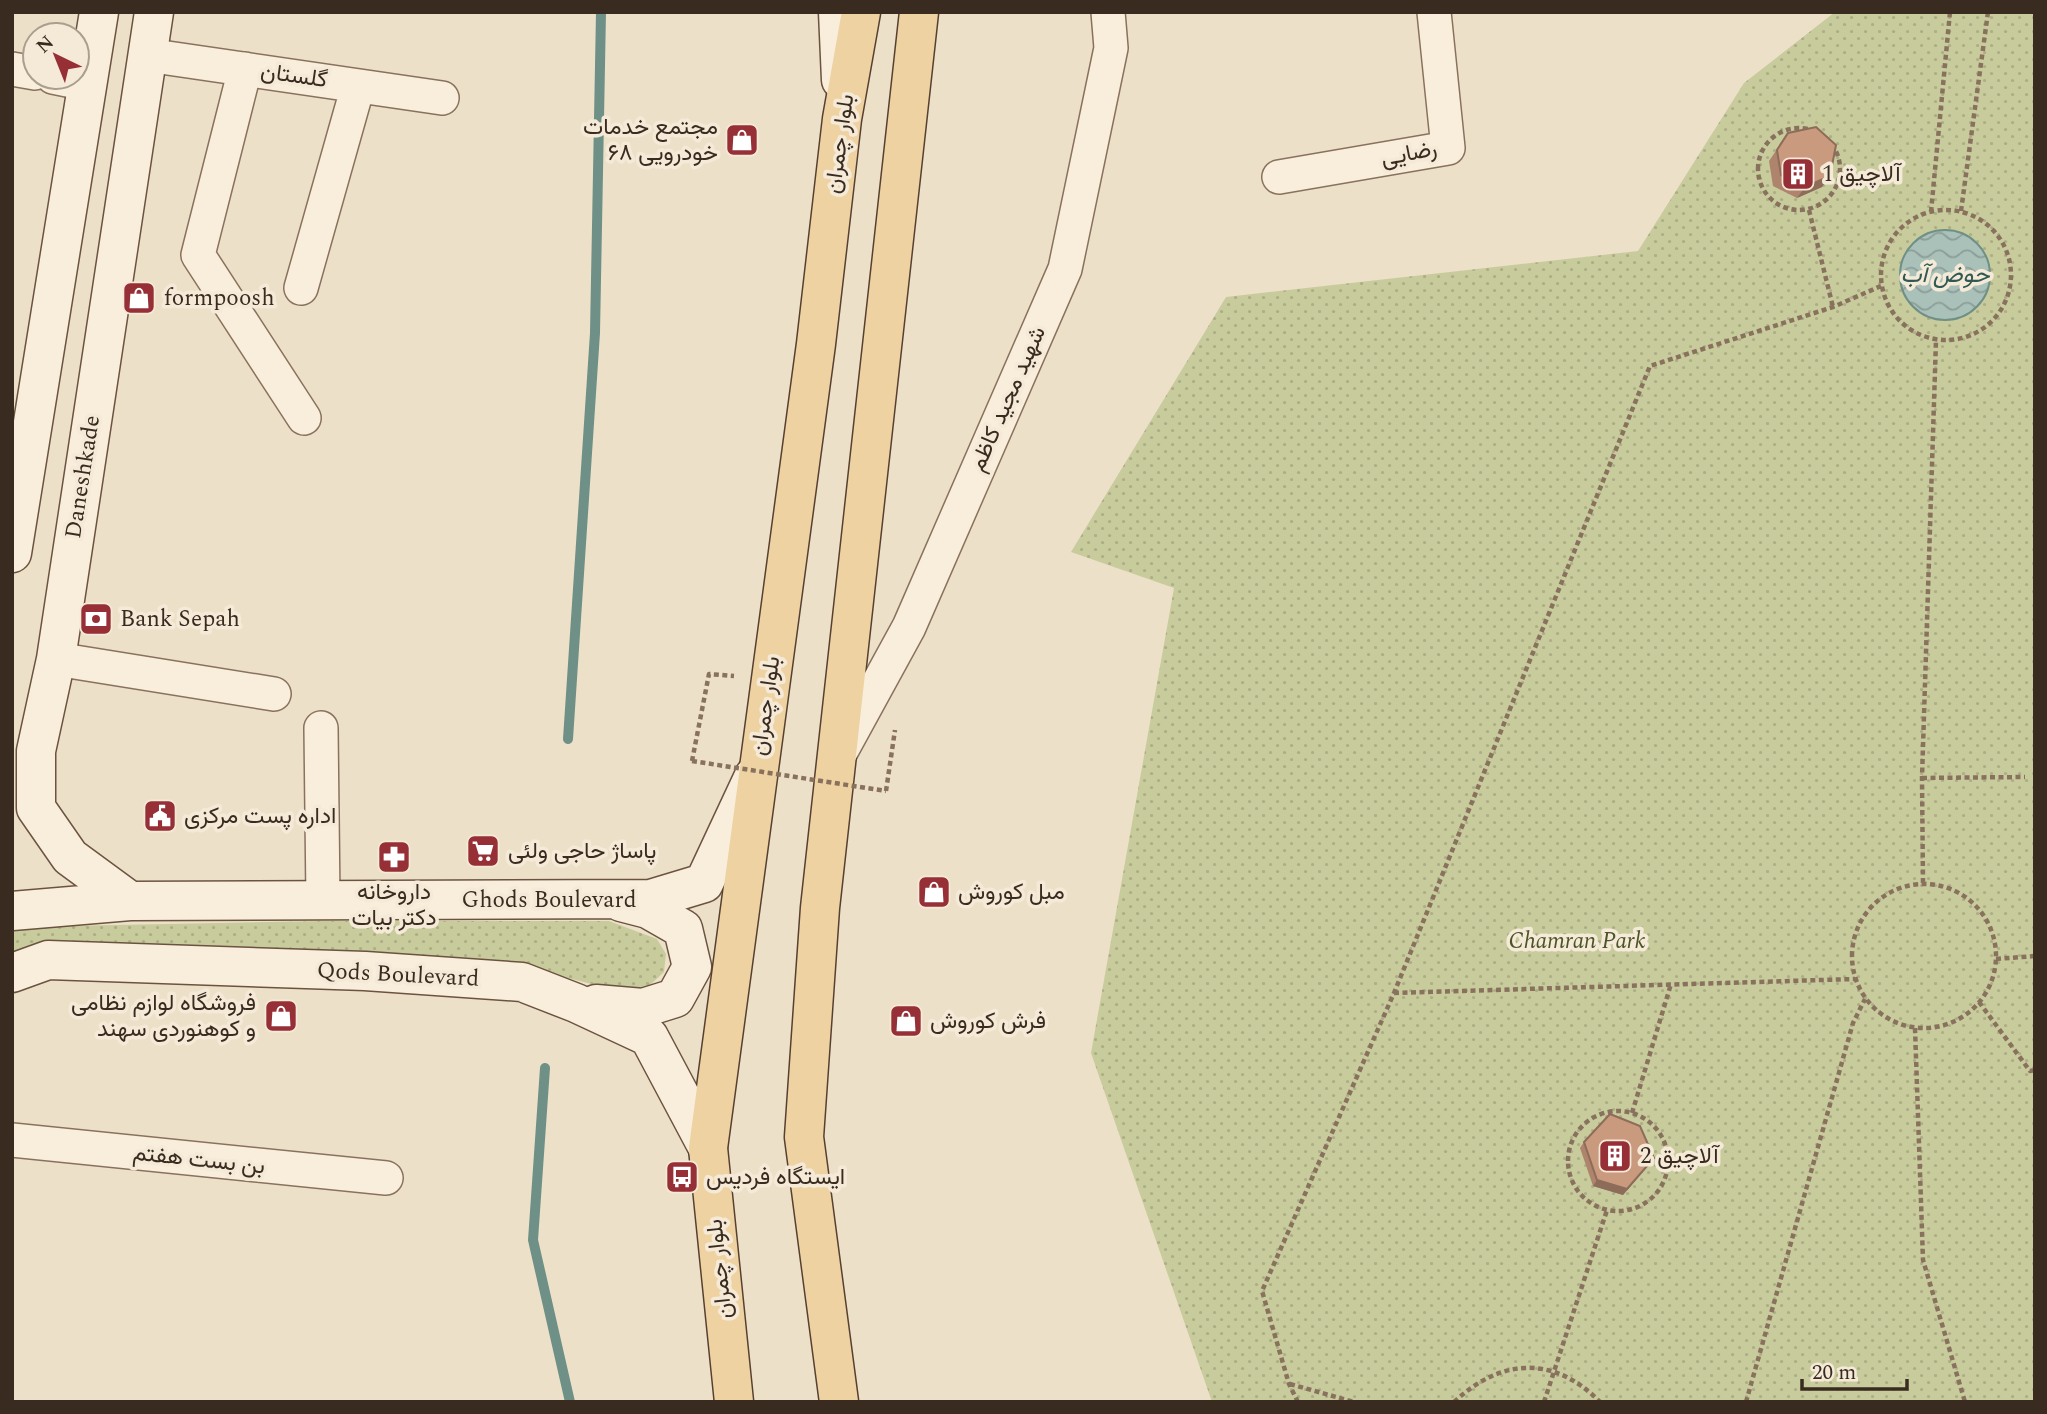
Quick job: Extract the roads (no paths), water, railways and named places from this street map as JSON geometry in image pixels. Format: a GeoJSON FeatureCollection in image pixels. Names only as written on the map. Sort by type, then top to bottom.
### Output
{"type":"FeatureCollection","features":[{"type":"Feature","properties":{"kind":"main road"},"geometry":{"type":"LineString","coordinates":[[91,31],[99,12]]}},
{"type":"Feature","properties":{"kind":"main road","name":"Daneshkade"},"geometry":{"type":"LineString","coordinates":[[130,901],[70,857],[36,808],[36,751],[56,659],[154,12]]}},
{"type":"Feature","properties":{"kind":"main road"},"geometry":{"type":"LineString","coordinates":[[838,12],[842,119]]}},
{"type":"Feature","properties":{"kind":"main road","name":"بلوار چمران"},"geometry":{"type":"LineString","coordinates":[[734,1402],[708,1148],[816,344],[842,119],[862,12]]}},
{"type":"Feature","properties":{"kind":"main road"},"geometry":{"type":"LineString","coordinates":[[839,1402],[804,1138],[820,908],[919,12]]}},
{"type":"Feature","properties":{"kind":"main road"},"geometry":{"type":"LineString","coordinates":[[12,553],[24,416],[69,91]]}},
{"type":"Feature","properties":{"kind":"main road","name":"Ghods Boulevard"},"geometry":{"type":"LineString","coordinates":[[12,911],[130,901],[651,899],[704,883],[758,768]]}},
{"type":"Feature","properties":{"kind":"main road"},"geometry":{"type":"LineString","coordinates":[[576,1003],[643,1008],[674,998],[692,967],[683,929],[648,909],[609,899]]}},
{"type":"Feature","properties":{"kind":"main road","name":"Qods Boulevard"},"geometry":{"type":"LineString","coordinates":[[12,973],[48,960],[365,971],[522,982],[576,1003],[649,1037],[708,1148]]}},
{"type":"Feature","properties":{"kind":"street","name":"شهید مجید کاظم"},"geometry":{"type":"LineString","coordinates":[[835,763],[909,627],[1065,269],[1111,48],[1108,12]]}},
{"type":"Feature","properties":{"kind":"street","name":"رضایی"},"geometry":{"type":"LineString","coordinates":[[1279,177],[1448,148],[1434,12]]}},
{"type":"Feature","properties":{"kind":"street","name":"گلستان"},"geometry":{"type":"LineString","coordinates":[[147,55],[442,98]]}},
{"type":"Feature","properties":{"kind":"street"},"geometry":{"type":"LineString","coordinates":[[244,69],[198,255],[304,418]]}},
{"type":"Feature","properties":{"kind":"street"},"geometry":{"type":"LineString","coordinates":[[301,288],[358,86]]}},
{"type":"Feature","properties":{"kind":"street"},"geometry":{"type":"LineString","coordinates":[[56,659],[274,694]]}},
{"type":"Feature","properties":{"kind":"street"},"geometry":{"type":"LineString","coordinates":[[321,728],[323,900]]}},
{"type":"Feature","properties":{"kind":"street","name":"بن بست هفتم"},"geometry":{"type":"LineString","coordinates":[[12,1140],[386,1178]]}},
{"type":"Feature","properties":{"kind":"water","name":"حوض آب"},"geometry":{"type":"Polygon","coordinates":[[[1945,230],[1962,234],[1977,243],[1986,258],[1990,275],[1986,292],[1977,307],[1962,316],[1945,320],[1928,316],[1913,307],[1904,292],[1900,275],[1904,258],[1913,243],[1928,234],[1945,230]]]}},
{"type":"Feature","properties":{"kind":"waterway"},"geometry":{"type":"LineString","coordinates":[[568,739],[595,333],[601,12]]}},
{"type":"Feature","properties":{"kind":"waterway"},"geometry":{"type":"LineString","coordinates":[[545,1068],[533,1240],[570,1402]]}},
{"type":"Feature","properties":{"kind":"place","name":"مجتمع خدمات خودرویی ۶۸"},"geometry":{"type":"Point","coordinates":[742,140]}},
{"type":"Feature","properties":{"kind":"place","name":"آلاچیق 1"},"geometry":{"type":"Point","coordinates":[1798,174]}},
{"type":"Feature","properties":{"kind":"place","name":"formpoosh"},"geometry":{"type":"Point","coordinates":[139,298]}},
{"type":"Feature","properties":{"kind":"place","name":"Bank Sepah"},"geometry":{"type":"Point","coordinates":[96,619]}},
{"type":"Feature","properties":{"kind":"place","name":"اداره پست مرکزی"},"geometry":{"type":"Point","coordinates":[160,816]}},
{"type":"Feature","properties":{"kind":"place","name":"پاساژ حاجی ولئی"},"geometry":{"type":"Point","coordinates":[483,851]}},
{"type":"Feature","properties":{"kind":"place","name":"داروخانه دکتر بیات"},"geometry":{"type":"Point","coordinates":[394,857]}},
{"type":"Feature","properties":{"kind":"place","name":"مبل کوروش"},"geometry":{"type":"Point","coordinates":[934,892]}},
{"type":"Feature","properties":{"kind":"place","name":"فروشگاه لوازم نظامی و کوهنوردی سهند"},"geometry":{"type":"Point","coordinates":[281,1016]}},
{"type":"Feature","properties":{"kind":"place","name":"فرش کوروش"},"geometry":{"type":"Point","coordinates":[906,1021]}},
{"type":"Feature","properties":{"kind":"place","name":"آلاچیق 2"},"geometry":{"type":"Point","coordinates":[1615,1156]}},
{"type":"Feature","properties":{"kind":"place","name":"ایستگاه فردیس"},"geometry":{"type":"Point","coordinates":[682,1177]}},
{"type":"Feature","properties":{"kind":"park label","name":"Chamran Park"},"geometry":{"type":"Point","coordinates":[1577,941]}}]}
